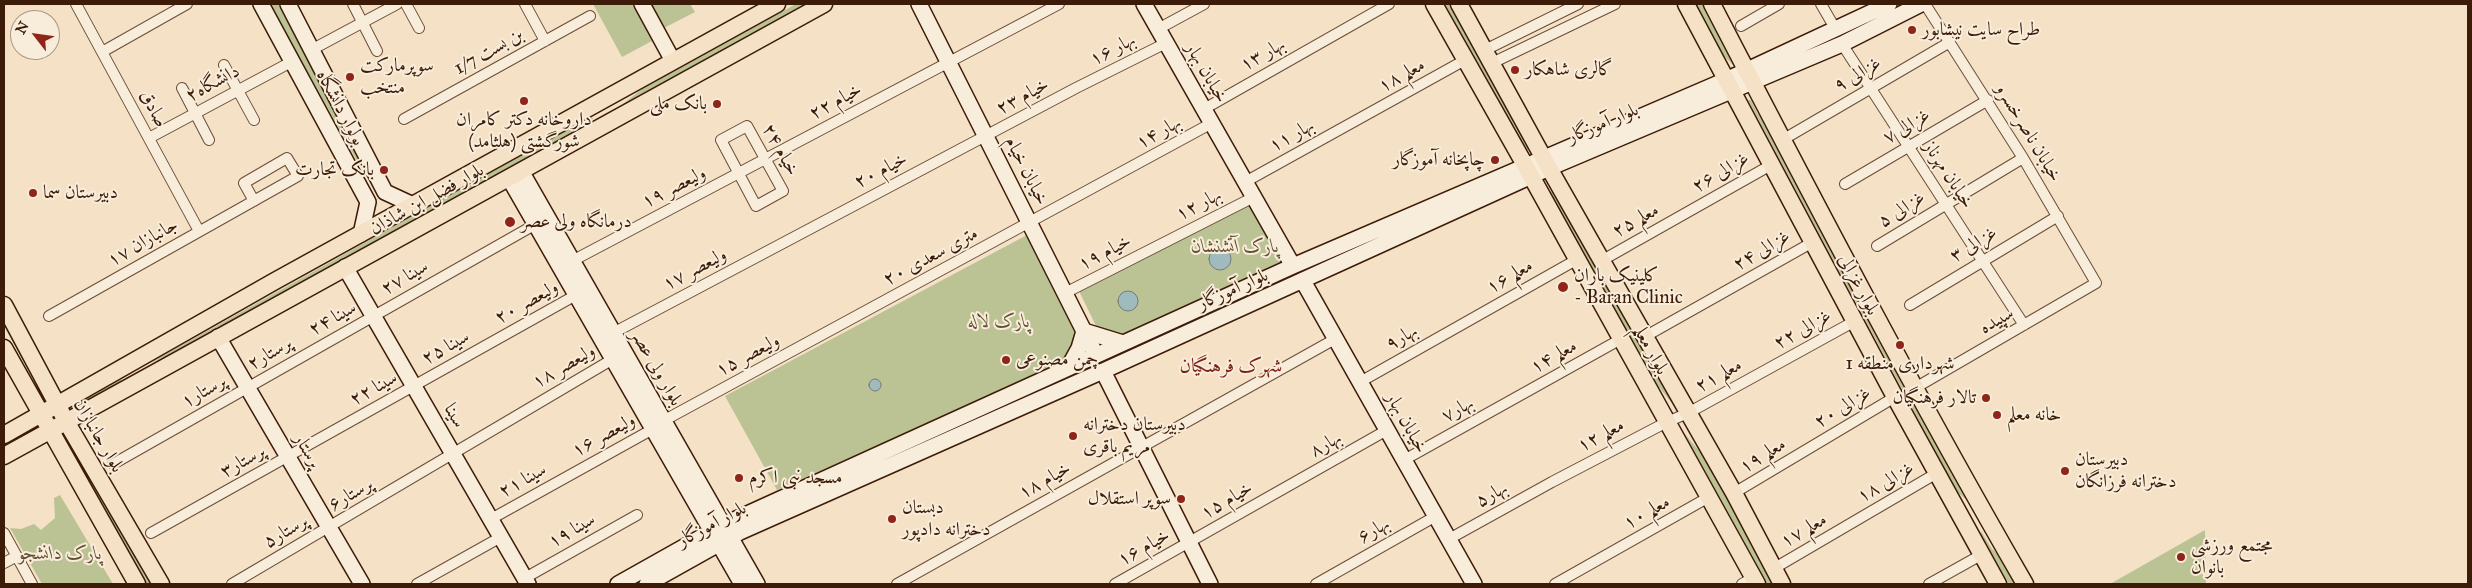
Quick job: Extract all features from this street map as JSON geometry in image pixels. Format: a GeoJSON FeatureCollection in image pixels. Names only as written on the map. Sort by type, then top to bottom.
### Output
{"type":"FeatureCollection","features":[{"type":"Feature","properties":{"kind":"main road","name":"بولوار دانشگاه"},"geometry":{"type":"LineString","coordinates":[[261,4],[368,202],[362,234]]}},
{"type":"Feature","properties":{"kind":"main road","name":"بولوار دانشگاه"},"geometry":{"type":"LineString","coordinates":[[288,4],[385,192],[412,205]]}},
{"type":"Feature","properties":{"kind":"main road"},"geometry":{"type":"LineString","coordinates":[[642,4],[673,61]]}},
{"type":"Feature","properties":{"kind":"main road","name":"بلوار فضل ابن شاذان"},"geometry":{"type":"LineString","coordinates":[[4,435],[118,369],[412,205],[777,4]]}},
{"type":"Feature","properties":{"kind":"main road","name":"بلوار فضل ابن شاذان"},"geometry":{"type":"LineString","coordinates":[[4,456],[66,420],[824,4]]}},
{"type":"Feature","properties":{"kind":"main road","name":"خیابان خیام"},"geometry":{"type":"LineString","coordinates":[[919,4],[1096,355]]}},
{"type":"Feature","properties":{"kind":"main road","name":"خیابان بهار"},"geometry":{"type":"LineString","coordinates":[[1144,4],[1293,266]]}},
{"type":"Feature","properties":{"kind":"main road","name":"بلوار معلم"},"geometry":{"type":"LineString","coordinates":[[1434,4],[1709,497],[1750,582]]}},
{"type":"Feature","properties":{"kind":"main road","name":"بلوار معلم"},"geometry":{"type":"LineString","coordinates":[[1459,4],[1601,261],[1646,336],[1734,493],[1782,584]]}},
{"type":"Feature","properties":{"kind":"main road","name":"بلوار غزالی"},"geometry":{"type":"LineString","coordinates":[[1686,4],[1895,397],[1998,584]]}},
{"type":"Feature","properties":{"kind":"main road","name":"بلوار غزالی"},"geometry":{"type":"LineString","coordinates":[[1712,4],[1915,388],[2025,584]]}},
{"type":"Feature","properties":{"kind":"main road","name":"بلوار آموزگار"},"geometry":{"type":"LineString","coordinates":[[1839,37],[1889,4]]}},
{"type":"Feature","properties":{"kind":"main road","name":"بلوار آموزگار"},"geometry":{"type":"LineString","coordinates":[[618,584],[675,560],[720,534],[910,448],[1103,370],[1205,325],[1303,280],[1528,171],[1839,37],[1921,4]]}},
{"type":"Feature","properties":{"kind":"main road"},"geometry":{"type":"LineString","coordinates":[[598,103],[609,122]]}},
{"type":"Feature","properties":{"kind":"main road","name":"بلوار آموزگار"},"geometry":{"type":"LineString","coordinates":[[910,448],[1068,368],[1293,266],[1528,171]]}},
{"type":"Feature","properties":{"kind":"main road","name":"بلوار ولی عصر"},"geometry":{"type":"LineString","coordinates":[[515,174],[576,295],[613,359],[658,425]]}},
{"type":"Feature","properties":{"kind":"main road","name":"بلوار ولی عصر"},"geometry":{"type":"LineString","coordinates":[[535,215],[572,260],[613,334],[658,425],[720,534],[742,584]]}},
{"type":"Feature","properties":{"kind":"main road","name":"سینا"},"geometry":{"type":"LineString","coordinates":[[345,267],[527,581]]}},
{"type":"Feature","properties":{"kind":"main road","name":"خیابان بهار"},"geometry":{"type":"LineString","coordinates":[[1303,280],[1474,584]]}},
{"type":"Feature","properties":{"kind":"main road","name":"بلوار جانبازان"},"geometry":{"type":"LineString","coordinates":[[4,305],[66,420],[161,584]]}},
{"type":"Feature","properties":{"kind":"main road"},"geometry":{"type":"LineString","coordinates":[[1199,309],[1205,325]]}},
{"type":"Feature","properties":{"kind":"main road"},"geometry":{"type":"LineString","coordinates":[[1068,368],[1079,348],[1084,331],[1123,343]]}},
{"type":"Feature","properties":{"kind":"main road","name":"پرستار"},"geometry":{"type":"LineString","coordinates":[[218,337],[362,584]]}},
{"type":"Feature","properties":{"kind":"main road"},"geometry":{"type":"LineString","coordinates":[[4,348],[48,430],[137,584]]}},
{"type":"Feature","properties":{"kind":"main road"},"geometry":{"type":"LineString","coordinates":[[118,369],[128,386]]}},
{"type":"Feature","properties":{"kind":"main road"},"geometry":{"type":"LineString","coordinates":[[1103,370],[1210,584]]}},
{"type":"Feature","properties":{"kind":"main road"},"geometry":{"type":"LineString","coordinates":[[1964,522],[1983,512]]}},
{"type":"Feature","properties":{"kind":"main road","name":"بلوار ولی عصر"},"geometry":{"type":"LineString","coordinates":[[720,534],[757,584]]}},
{"type":"Feature","properties":{"kind":"main road","name":"بلوار آموزگار"},"geometry":{"type":"LineString","coordinates":[[647,584],[675,560]]}},
{"type":"Feature","properties":{"kind":"street","name":"صادق"},"geometry":{"type":"LineString","coordinates":[[76,4],[199,230]]}},
{"type":"Feature","properties":{"kind":"street"},"geometry":{"type":"LineString","coordinates":[[102,52],[187,4]]}},
{"type":"Feature","properties":{"kind":"street"},"geometry":{"type":"LineString","coordinates":[[353,4],[377,51]]}},
{"type":"Feature","properties":{"kind":"street"},"geometry":{"type":"LineString","coordinates":[[313,50],[397,4]]}},
{"type":"Feature","properties":{"kind":"street"},"geometry":{"type":"LineString","coordinates":[[406,4],[419,28]]}},
{"type":"Feature","properties":{"kind":"street"},"geometry":{"type":"LineString","coordinates":[[525,4],[545,41]]}},
{"type":"Feature","properties":{"kind":"street","name":"خیام ۲۲"},"geometry":{"type":"LineString","coordinates":[[739,174],[1059,4]]}},
{"type":"Feature","properties":{"kind":"street"},"geometry":{"type":"LineString","coordinates":[[1158,29],[1204,4]]}},
{"type":"Feature","properties":{"kind":"street","name":"بهار ۱۳"},"geometry":{"type":"LineString","coordinates":[[1204,109],[1390,4]]}},
{"type":"Feature","properties":{"kind":"street"},"geometry":{"type":"LineString","coordinates":[[1488,56],[1578,4]]}},
{"type":"Feature","properties":{"kind":"street"},"geometry":{"type":"LineString","coordinates":[[1488,56],[1585,18],[1615,4]]}},
{"type":"Feature","properties":{"kind":"street"},"geometry":{"type":"LineString","coordinates":[[1741,26],[1779,4]]}},
{"type":"Feature","properties":{"kind":"street","name":"خیابان مهرناز"},"geometry":{"type":"LineString","coordinates":[[1821,4],[1870,87],[2024,325]]}},
{"type":"Feature","properties":{"kind":"street","name":"خیابان ناصرخسرو"},"geometry":{"type":"LineString","coordinates":[[1925,4],[1988,100],[2096,283]]}},
{"type":"Feature","properties":{"kind":"street","name":"بن بست 1/7"},"geometry":{"type":"LineString","coordinates":[[404,119],[590,16]]}},
{"type":"Feature","properties":{"kind":"street","name":"غزالی ۹"},"geometry":{"type":"LineString","coordinates":[[1784,139],[1870,87],[1950,42]]}},
{"type":"Feature","properties":{"kind":"street","name":"بهار ۱۶"},"geometry":{"type":"LineString","coordinates":[[1076,88],[1166,43]]}},
{"type":"Feature","properties":{"kind":"street","name":"معلم ۱۸"},"geometry":{"type":"LineString","coordinates":[[1355,121],[1465,60]]}},
{"type":"Feature","properties":{"kind":"street","name":"دانشگاه۲"},"geometry":{"type":"LineString","coordinates":[[149,138],[293,62]]}},
{"type":"Feature","properties":{"kind":"street"},"geometry":{"type":"LineString","coordinates":[[224,64],[254,120]]}},
{"type":"Feature","properties":{"kind":"street"},"geometry":{"type":"LineString","coordinates":[[182,88],[209,140]]}},
{"type":"Feature","properties":{"kind":"street","name":"خیام ۲۳"},"geometry":{"type":"LineString","coordinates":[[986,137],[1076,88]]}},
{"type":"Feature","properties":{"kind":"street","name":"غزالی ۷"},"geometry":{"type":"LineString","coordinates":[[1845,184],[1988,100]]}},
{"type":"Feature","properties":{"kind":"street","name":"بهار ۱۱"},"geometry":{"type":"LineString","coordinates":[[1245,182],[1355,121]]}},
{"type":"Feature","properties":{"kind":"street","name":"بهار ۱۴"},"geometry":{"type":"LineString","coordinates":[[1030,224],[1212,124]]}},
{"type":"Feature","properties":{"kind":"street","name":"خیام ۲۴"},"geometry":{"type":"LineString","coordinates":[[747,126],[783,192],[756,206],[739,174],[721,140],[747,126]]}},
{"type":"Feature","properties":{"kind":"street","name":"خیام ۲۰"},"geometry":{"type":"LineString","coordinates":[[793,237],[986,137]]}},
{"type":"Feature","properties":{"kind":"street","name":"جانبازان ۱۷"},"geometry":{"type":"LineString","coordinates":[[49,316],[199,230],[254,201],[298,176],[287,158],[244,183],[254,201]]}},
{"type":"Feature","properties":{"kind":"street","name":"غزالی ۵"},"geometry":{"type":"LineString","coordinates":[[1877,246],[2023,158]]}},
{"type":"Feature","properties":{"kind":"street","name":"غزالی ۲۶"},"geometry":{"type":"LineString","coordinates":[[1688,212],[1771,164]]}},
{"type":"Feature","properties":{"kind":"street","name":"ولیعصر ۱۹"},"geometry":{"type":"LineString","coordinates":[[572,260],[739,174]]}},
{"type":"Feature","properties":{"kind":"street","name":"بهار ۱۲"},"geometry":{"type":"LineString","coordinates":[[1160,245],[1254,197]]}},
{"type":"Feature","properties":{"kind":"street","name":"معلم ۲۵"},"geometry":{"type":"LineString","coordinates":[[1601,261],[1688,212]]}},
{"type":"Feature","properties":{"kind":"street","name":"سینا ۲۷"},"geometry":{"type":"LineString","coordinates":[[373,316],[454,270],[535,215]]}},
{"type":"Feature","properties":{"kind":"street","name":"غزالی ۳"},"geometry":{"type":"LineString","coordinates":[[1910,305],[2058,216]]}},
{"type":"Feature","properties":{"kind":"street","name":"۲۰ متری سعدی"},"geometry":{"type":"LineString","coordinates":[[848,322],[1030,224]]}},
{"type":"Feature","properties":{"kind":"street","name":"ولیعصر ۱۷"},"geometry":{"type":"LineString","coordinates":[[613,334],[793,237]]}},
{"type":"Feature","properties":{"kind":"street","name":"غزالی ۲۴"},"geometry":{"type":"LineString","coordinates":[[1646,336],[1812,242]]}},
{"type":"Feature","properties":{"kind":"street","name":"خیام ۱۹"},"geometry":{"type":"LineString","coordinates":[[1065,293],[1160,245]]}},
{"type":"Feature","properties":{"kind":"street","name":"معلم ۱۶"},"geometry":{"type":"LineString","coordinates":[[1462,324],[1576,260]]}},
{"type":"Feature","properties":{"kind":"street","name":"سپیده"},"geometry":{"type":"LineString","coordinates":[[1915,388],[2096,283]]}},
{"type":"Feature","properties":{"kind":"street","name":"ولیعصر ۲۰"},"geometry":{"type":"LineString","coordinates":[[495,341],[576,295]]}},
{"type":"Feature","properties":{"kind":"street","name":"سینا ۲۴"},"geometry":{"type":"LineString","coordinates":[[310,352],[373,316]]}},
{"type":"Feature","properties":{"kind":"street","name":"غزالی ۲۲"},"geometry":{"type":"LineString","coordinates":[[1767,369],[1855,321]]}},
{"type":"Feature","properties":{"kind":"street","name":"ولیعصر ۱۵"},"geometry":{"type":"LineString","coordinates":[[658,425],[848,322]]}},
{"type":"Feature","properties":{"kind":"street","name":"بهار۹"},"geometry":{"type":"LineString","coordinates":[[1360,382],[1462,324]]}},
{"type":"Feature","properties":{"kind":"street","name":"خیام ۱۸"},"geometry":{"type":"LineString","coordinates":[[897,584],[1335,339]]}},
{"type":"Feature","properties":{"kind":"street","name":"معلم ۱۴"},"geometry":{"type":"LineString","coordinates":[[1504,404],[1621,339]]}},
{"type":"Feature","properties":{"kind":"street","name":"سینا ۲۵"},"geometry":{"type":"LineString","coordinates":[[414,386],[495,341]]}},
{"type":"Feature","properties":{"kind":"street","name":"پرستار۲"},"geometry":{"type":"LineString","coordinates":[[248,387],[310,352]]}},
{"type":"Feature","properties":{"kind":"street","name":"ولیعصر ۱۸"},"geometry":{"type":"LineString","coordinates":[[454,455],[613,359]]}},
{"type":"Feature","properties":{"kind":"street","name":"معلم ۲۱"},"geometry":{"type":"LineString","coordinates":[[1667,422],[1688,413],[1767,369]]}},
{"type":"Feature","properties":{"kind":"street","name":"سینا ۲۲"},"geometry":{"type":"LineString","coordinates":[[288,457],[414,386]]}},
{"type":"Feature","properties":{"kind":"street","name":"پرستار۱"},"geometry":{"type":"LineString","coordinates":[[113,464],[248,387]]}},
{"type":"Feature","properties":{"kind":"street","name":"غزالی ۲۰"},"geometry":{"type":"LineString","coordinates":[[1810,448],[1895,397]]}},
{"type":"Feature","properties":{"kind":"street","name":"بهار۷"},"geometry":{"type":"LineString","coordinates":[[1404,460],[1504,404]]}},
{"type":"Feature","properties":{"kind":"street","name":"معلم ۱۲"},"geometry":{"type":"LineString","coordinates":[[1552,482],[1667,422]]}},
{"type":"Feature","properties":{"kind":"street","name":"ولیعصر ۱۶"},"geometry":{"type":"LineString","coordinates":[[572,474],[658,425]]}},
{"type":"Feature","properties":{"kind":"street","name":"بهار۸"},"geometry":{"type":"LineString","coordinates":[[1282,490],[1387,430]]}},
{"type":"Feature","properties":{"kind":"street","name":"معلم ۱۹"},"geometry":{"type":"LineString","coordinates":[[1734,493],[1810,448]]}},
{"type":"Feature","properties":{"kind":"street","name":"پرستار۶"},"geometry":{"type":"LineString","coordinates":[[329,528],[454,455]]}},
{"type":"Feature","properties":{"kind":"street","name":"پرستار۳"},"geometry":{"type":"LineString","coordinates":[[151,533],[288,457]]}},
{"type":"Feature","properties":{"kind":"street","name":"غزالی ۱۸"},"geometry":{"type":"LineString","coordinates":[[1853,522],[1937,473]]}},
{"type":"Feature","properties":{"kind":"street","name":"سینا ۲۱"},"geometry":{"type":"LineString","coordinates":[[491,519],[572,474]]}},
{"type":"Feature","properties":{"kind":"street","name":"بهار۵"},"geometry":{"type":"LineString","coordinates":[[1449,539],[1552,482]]}},
{"type":"Feature","properties":{"kind":"street","name":"خیام ۱۵"},"geometry":{"type":"LineString","coordinates":[[1189,543],[1282,490]]}},
{"type":"Feature","properties":{"kind":"street","name":"معلم ۱۰"},"geometry":{"type":"LineString","coordinates":[[1555,584],[1709,497]]}},
{"type":"Feature","properties":{"kind":"street","name":"سینا ۱۹"},"geometry":{"type":"LineString","coordinates":[[527,581],[636,515]]}},
{"type":"Feature","properties":{"kind":"street","name":"بهار۶"},"geometry":{"type":"LineString","coordinates":[[1316,584],[1436,516]]}},
{"type":"Feature","properties":{"kind":"street","name":"معلم ۱۷"},"geometry":{"type":"LineString","coordinates":[[1773,569],[1853,522]]}},
{"type":"Feature","properties":{"kind":"street","name":"پرستار۵"},"geometry":{"type":"LineString","coordinates":[[232,584],[329,528]]}},
{"type":"Feature","properties":{"kind":"street"},"geometry":{"type":"LineString","coordinates":[[4,533],[32,584]]}},
{"type":"Feature","properties":{"kind":"street"},"geometry":{"type":"LineString","coordinates":[[417,584],[501,537]]}},
{"type":"Feature","properties":{"kind":"street","name":"خیام ۱۶"},"geometry":{"type":"LineString","coordinates":[[1115,584],[1189,543]]}},
{"type":"Feature","properties":{"kind":"street"},"geometry":{"type":"LineString","coordinates":[[1929,584],[1982,555]]}},
{"type":"Feature","properties":{"kind":"street"},"geometry":{"type":"LineString","coordinates":[[4,563],[17,556]]}},
{"type":"Feature","properties":{"kind":"green space"},"geometry":{"type":"Polygon","coordinates":[[[270,4],[278,4],[367,170],[357,161],[270,4]]]}},
{"type":"Feature","properties":{"kind":"green space"},"geometry":{"type":"Polygon","coordinates":[[[593,4],[632,4],[652,41],[622,57],[593,4]]]}},
{"type":"Feature","properties":{"kind":"green space"},"geometry":{"type":"Polygon","coordinates":[[[651,4],[690,4],[695,12],[664,28],[651,4]]]}},
{"type":"Feature","properties":{"kind":"green space"},"geometry":{"type":"Polygon","coordinates":[[[796,4],[808,4],[623,104],[642,89],[796,4]]]}},
{"type":"Feature","properties":{"kind":"green space"},"geometry":{"type":"Polygon","coordinates":[[[1442,4],[1451,4],[1530,144],[1529,150],[1524,149],[1442,4]]]}},
{"type":"Feature","properties":{"kind":"green space"},"geometry":{"type":"Polygon","coordinates":[[[1693,4],[1702,4],[1735,63],[1733,65],[1720,52],[1693,4]]]}},
{"type":"Feature","properties":{"kind":"green space"},"geometry":{"type":"Polygon","coordinates":[[[1748,100],[1751,100],[1758,114],[1766,121],[1969,502],[1957,492],[1748,100]]]}},
{"type":"Feature","properties":{"kind":"green space"},"geometry":{"type":"Polygon","coordinates":[[[591,116],[593,119],[570,134],[176,352],[150,363],[591,116]]]}},
{"type":"Feature","properties":{"kind":"green space"},"geometry":{"type":"Polygon","coordinates":[[[1552,191],[1556,194],[1675,407],[1654,381],[1549,194],[1552,191]]]}},
{"type":"Feature","properties":{"kind":"green space","name":"پارک آتشنشان"},"geometry":{"type":"Polygon","coordinates":[[[1249,205],[1282,261],[1122,336],[1097,328],[1079,291],[1249,205]]]}},
{"type":"Feature","properties":{"kind":"green space","name":"پارک لاله"},"geometry":{"type":"Polygon","coordinates":[[[1027,235],[1078,332],[1064,362],[777,490],[725,396],[1027,235]]]}},
{"type":"Feature","properties":{"kind":"green space"},"geometry":{"type":"Polygon","coordinates":[[[4,319],[39,384],[38,388],[4,326],[4,319]]]}},
{"type":"Feature","properties":{"kind":"green space"},"geometry":{"type":"Polygon","coordinates":[[[121,380],[122,383],[77,409],[75,407],[80,401],[121,380]]]}},
{"type":"Feature","properties":{"kind":"green space"},"geometry":{"type":"Polygon","coordinates":[[[1684,433],[1702,454],[1775,584],[1767,584],[1684,433]]]}},
{"type":"Feature","properties":{"kind":"green space"},"geometry":{"type":"Polygon","coordinates":[[[71,444],[151,584],[144,584],[66,447],[71,444]]]}},
{"type":"Feature","properties":{"kind":"green space","name":"پارک دانشجو"},"geometry":{"type":"Polygon","coordinates":[[[60,495],[113,584],[42,584],[10,528],[21,529],[34,524],[41,530],[55,518],[54,498],[60,495]]]}},
{"type":"Feature","properties":{"kind":"green space","name":"مجتمع ورزشی بانوان"},"geometry":{"type":"Polygon","coordinates":[[[2205,530],[2206,584],[2110,584],[2205,530]]]}},
{"type":"Feature","properties":{"kind":"green space"},"geometry":{"type":"Polygon","coordinates":[[[1981,531],[1992,549],[2003,558],[2017,584],[2009,584],[1981,535],[1981,531]]]}},
{"type":"Feature","properties":{"kind":"water"},"geometry":{"type":"Polygon","coordinates":[[[1220,248],[1228,251],[1231,259],[1228,267],[1220,270],[1212,267],[1209,259],[1212,251],[1220,248]]]}},
{"type":"Feature","properties":{"kind":"water"},"geometry":{"type":"Polygon","coordinates":[[[1128,291],[1135,294],[1138,301],[1135,308],[1128,311],[1121,308],[1118,301],[1121,294],[1128,291]]]}},
{"type":"Feature","properties":{"kind":"water"},"geometry":{"type":"Polygon","coordinates":[[[875,379],[881,385],[875,391],[869,385],[875,379]]]}},
{"type":"Feature","properties":{"kind":"place","name":"طراح سایت نیشابور"},"geometry":{"type":"Point","coordinates":[1912,30]}},
{"type":"Feature","properties":{"kind":"place","name":"گالری شاهکار"},"geometry":{"type":"Point","coordinates":[1515,70]}},
{"type":"Feature","properties":{"kind":"place","name":"سوپرمارکت منتخب"},"geometry":{"type":"Point","coordinates":[350,77]}},
{"type":"Feature","properties":{"kind":"place","name":"داروخانه دکتر کامران شورگشتی (هلثامد)"},"geometry":{"type":"Point","coordinates":[524,101]}},
{"type":"Feature","properties":{"kind":"place","name":"بانک ملی"},"geometry":{"type":"Point","coordinates":[717,104]}},
{"type":"Feature","properties":{"kind":"place","name":"چاپخانه آموزگار"},"geometry":{"type":"Point","coordinates":[1495,160]}},
{"type":"Feature","properties":{"kind":"place","name":"بانک تجارت"},"geometry":{"type":"Point","coordinates":[384,170]}},
{"type":"Feature","properties":{"kind":"place","name":"دبیرستان سما"},"geometry":{"type":"Point","coordinates":[33,193]}},
{"type":"Feature","properties":{"kind":"place","name":"درمانگاه ولی عصر"},"geometry":{"type":"Point","coordinates":[510,222]}},
{"type":"Feature","properties":{"kind":"place","name":"کلینیک باران - Baran Clinic"},"geometry":{"type":"Point","coordinates":[1563,287]}},
{"type":"Feature","properties":{"kind":"place","name":"شهرداری منطقه 1"},"geometry":{"type":"Point","coordinates":[1900,345]}},
{"type":"Feature","properties":{"kind":"place","name":"چمن مصنوعی"},"geometry":{"type":"Point","coordinates":[1006,360]}},
{"type":"Feature","properties":{"kind":"place","name":"تالار فرهنگیان"},"geometry":{"type":"Point","coordinates":[1986,398]}},
{"type":"Feature","properties":{"kind":"place","name":"خانه معلم"},"geometry":{"type":"Point","coordinates":[1997,415]}},
{"type":"Feature","properties":{"kind":"place","name":"دبیرستان دخترانه مریم باقری"},"geometry":{"type":"Point","coordinates":[1073,436]}},
{"type":"Feature","properties":{"kind":"place","name":"دبیرستان دخترانه فرزانگان"},"geometry":{"type":"Point","coordinates":[2065,471]}},
{"type":"Feature","properties":{"kind":"place","name":"مسجد نبی اکرم"},"geometry":{"type":"Point","coordinates":[739,478]}},
{"type":"Feature","properties":{"kind":"place","name":"سوپر استقلال"},"geometry":{"type":"Point","coordinates":[1181,499]}},
{"type":"Feature","properties":{"kind":"place","name":"دبستان دخترانه دادپور"},"geometry":{"type":"Point","coordinates":[892,519]}},
{"type":"Feature","properties":{"kind":"place","name":"مجتمع ورزشی بانوان"},"geometry":{"type":"Point","coordinates":[2181,557]}},
{"type":"Feature","properties":{"kind":"district","name":"شهرک فرهنگیان"},"geometry":{"type":"Point","coordinates":[1231,367]}}]}
